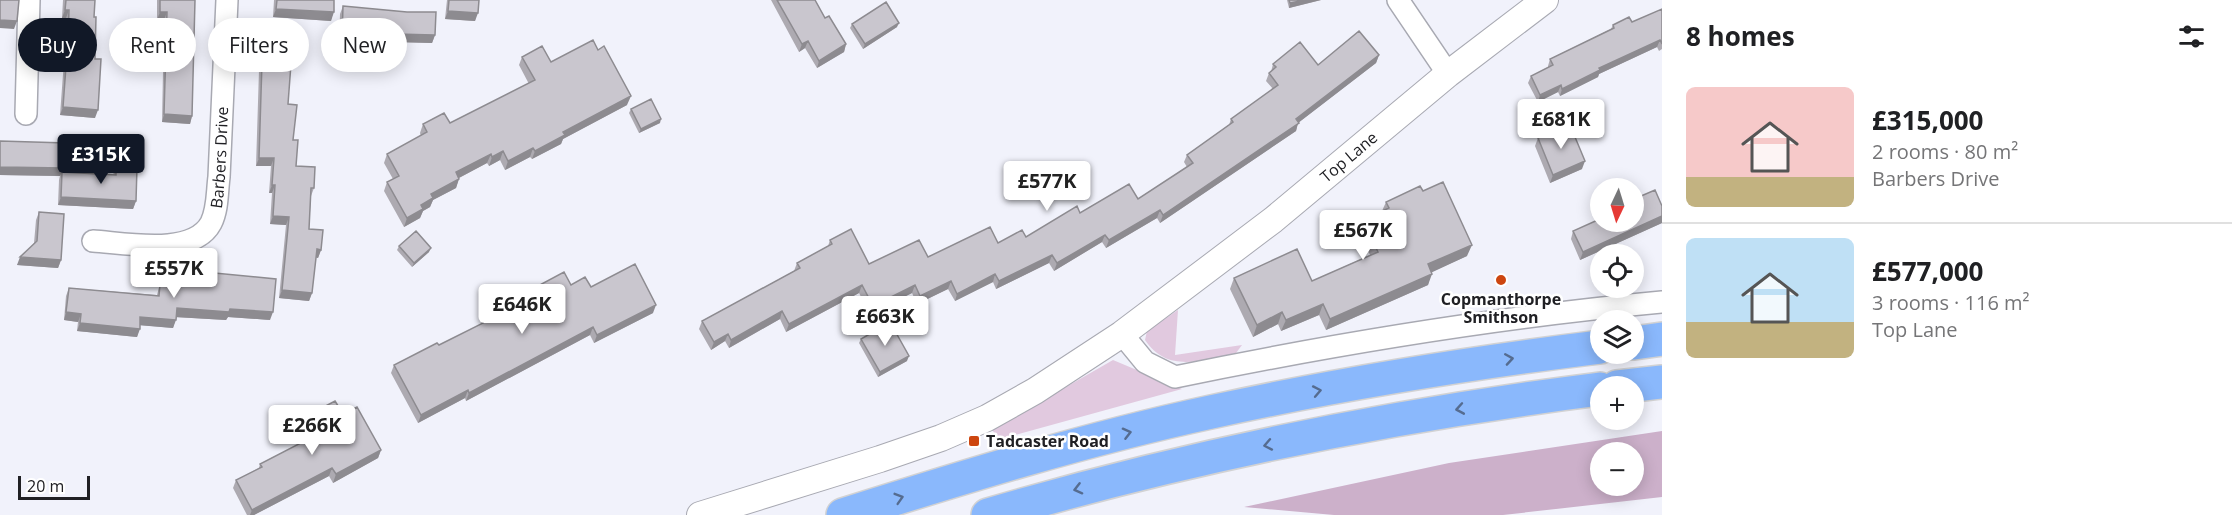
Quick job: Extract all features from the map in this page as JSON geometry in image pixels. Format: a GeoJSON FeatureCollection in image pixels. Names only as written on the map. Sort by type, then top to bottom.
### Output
{"type":"FeatureCollection","features":[{"type":"Feature","properties":{"kind":"highway"},"geometry":{"type":"LineString","coordinates":[[1644,342],[1662,339]]}},
{"type":"Feature","properties":{"kind":"highway"},"geometry":{"type":"LineString","coordinates":[[843,515],[1057,450],[1210,412],[1377,379],[1590,348]]}},
{"type":"Feature","properties":{"kind":"highway"},"geometry":{"type":"LineString","coordinates":[[1644,384],[1662,382]]}},
{"type":"Feature","properties":{"kind":"highway"},"geometry":{"type":"LineString","coordinates":[[988,515],[1195,459],[1351,428],[1526,398],[1590,390]]}},
{"type":"Feature","properties":{"kind":"street"},"geometry":{"type":"LineString","coordinates":[[26,114],[29,0]]}},
{"type":"Feature","properties":{"kind":"street","name":"Barbers Drive"},"geometry":{"type":"LineString","coordinates":[[93,242],[185,244],[201,235],[211,223],[217,204],[227,0]]}},
{"type":"Feature","properties":{"kind":"street"},"geometry":{"type":"LineString","coordinates":[[1398,0],[1448,74]]}},
{"type":"Feature","properties":{"kind":"street","name":"Top Lane"},"geometry":{"type":"LineString","coordinates":[[1122,334],[1273,220],[1448,74],[1545,0]]}},
{"type":"Feature","properties":{"kind":"street"},"geometry":{"type":"LineString","coordinates":[[700,515],[880,459],[940,438],[987,418],[1035,391],[1122,334],[1145,362],[1175,377],[1429,331],[1662,302]]}},
{"type":"Feature","properties":{"kind":"shaded area"},"geometry":{"type":"Polygon","coordinates":[[[1178,310],[1175,355],[1242,345],[1236,353],[1198,361],[1175,361],[1164,357],[1154,351],[1145,340],[1147,331],[1178,310]]]}},
{"type":"Feature","properties":{"kind":"shaded area"},"geometry":{"type":"Polygon","coordinates":[[[1113,360],[1182,389],[997,440],[991,426],[1033,406],[1113,360]]]}},
{"type":"Feature","properties":{"kind":"shaded area"},"geometry":{"type":"Polygon","coordinates":[[[1662,431],[1662,497],[1503,515],[1334,515],[1244,507],[1449,463],[1662,431]]]}},
{"type":"Feature","properties":{"kind":"building"},"geometry":{"type":"Polygon","coordinates":[[[0,0],[19,0],[17,21],[0,20],[0,0]]]}},
{"type":"Feature","properties":{"kind":"building"},"geometry":{"type":"Polygon","coordinates":[[[66,0],[95,0],[94,17],[96,18],[69,18],[69,10],[65,10],[66,0]]]}},
{"type":"Feature","properties":{"kind":"building"},"geometry":{"type":"Polygon","coordinates":[[[160,0],[195,0],[195,18],[167,18],[167,12],[160,12],[160,0]]]}},
{"type":"Feature","properties":{"kind":"building"},"geometry":{"type":"Polygon","coordinates":[[[277,0],[334,0],[334,12],[276,9],[277,0]]]}},
{"type":"Feature","properties":{"kind":"building"},"geometry":{"type":"Polygon","coordinates":[[[449,0],[479,0],[478,13],[448,11],[449,0]]]}},
{"type":"Feature","properties":{"kind":"building"},"geometry":{"type":"Polygon","coordinates":[[[777,0],[815,0],[825,18],[829,16],[846,44],[819,61],[808,41],[802,44],[777,0]]]}},
{"type":"Feature","properties":{"kind":"building"},"geometry":{"type":"Polygon","coordinates":[[[1289,0],[1305,0],[1290,3],[1289,0]]]}},
{"type":"Feature","properties":{"kind":"building"},"geometry":{"type":"Polygon","coordinates":[[[886,2],[899,23],[865,44],[852,24],[886,2]]]}},
{"type":"Feature","properties":{"kind":"building"},"geometry":{"type":"Polygon","coordinates":[[[343,6],[407,12],[436,12],[435,35],[407,34],[407,18],[343,18],[343,6]]]}},
{"type":"Feature","properties":{"kind":"building"},"geometry":{"type":"Polygon","coordinates":[[[1662,9],[1662,44],[1660,40],[1599,68],[1600,70],[1562,89],[1561,85],[1540,95],[1531,76],[1553,65],[1550,59],[1614,28],[1613,25],[1629,17],[1632,22],[1662,9]]]}},
{"type":"Feature","properties":{"kind":"building"},"geometry":{"type":"Polygon","coordinates":[[[1359,31],[1379,55],[1296,119],[1299,123],[1163,215],[1160,210],[1109,240],[1105,235],[1057,263],[1052,255],[999,281],[995,274],[957,294],[951,281],[920,296],[915,285],[873,306],[862,285],[789,324],[782,311],[731,340],[728,334],[714,342],[702,321],[800,268],[797,263],[832,244],[830,240],[851,229],[869,264],[919,240],[928,257],[990,227],[998,243],[1022,230],[1026,237],[1077,206],[1080,213],[1129,184],[1138,199],[1193,163],[1187,155],[1233,122],[1231,119],[1278,85],[1269,73],[1276,67],[1273,64],[1300,42],[1318,65],[1359,31]]]}},
{"type":"Feature","properties":{"kind":"building"},"geometry":{"type":"Polygon","coordinates":[[[593,40],[598,50],[604,46],[631,96],[563,132],[565,135],[535,151],[533,148],[508,161],[503,151],[492,157],[491,154],[456,172],[459,179],[431,194],[433,198],[421,205],[423,209],[407,218],[387,182],[399,176],[387,154],[427,132],[423,124],[444,113],[450,123],[535,80],[522,57],[542,46],[551,62],[593,40]]]}},
{"type":"Feature","properties":{"kind":"building"},"geometry":{"type":"Polygon","coordinates":[[[97,59],[101,59],[98,110],[63,107],[66,72],[97,72],[97,59]]]}},
{"type":"Feature","properties":{"kind":"building"},"geometry":{"type":"Polygon","coordinates":[[[165,72],[193,72],[192,116],[164,114],[165,72]]]}},
{"type":"Feature","properties":{"kind":"building"},"geometry":{"type":"Polygon","coordinates":[[[262,72],[290,72],[288,104],[297,105],[293,140],[298,140],[296,166],[315,167],[314,188],[311,188],[309,229],[323,230],[321,250],[317,249],[312,293],[282,290],[289,217],[273,216],[274,158],[259,158],[262,72]]]}},
{"type":"Feature","properties":{"kind":"building"},"geometry":{"type":"Polygon","coordinates":[[[651,99],[661,119],[641,129],[631,109],[651,99]]]}},
{"type":"Feature","properties":{"kind":"building"},"geometry":{"type":"Polygon","coordinates":[[[1570,125],[1585,161],[1553,175],[1538,138],[1570,125]]]}},
{"type":"Feature","properties":{"kind":"building"},"geometry":{"type":"Polygon","coordinates":[[[0,141],[66,143],[65,168],[0,167],[0,141]]]}},
{"type":"Feature","properties":{"kind":"building"},"geometry":{"type":"Polygon","coordinates":[[[116,166],[137,167],[136,201],[61,197],[62,172],[116,175],[116,166]]]}},
{"type":"Feature","properties":{"kind":"building"},"geometry":{"type":"Polygon","coordinates":[[[1443,182],[1472,245],[1428,264],[1432,274],[1330,319],[1323,304],[1286,320],[1282,312],[1257,325],[1234,278],[1297,249],[1312,281],[1378,252],[1363,220],[1389,208],[1386,202],[1420,186],[1423,191],[1443,182]]]}},
{"type":"Feature","properties":{"kind":"building"},"geometry":{"type":"Polygon","coordinates":[[[1655,190],[1662,206],[1662,216],[1644,224],[1644,195],[1655,190]]]}},
{"type":"Feature","properties":{"kind":"building"},"geometry":{"type":"Polygon","coordinates":[[[39,212],[64,214],[61,260],[20,257],[37,241],[39,212]]]}},
{"type":"Feature","properties":{"kind":"building"},"geometry":{"type":"Polygon","coordinates":[[[1590,223],[1590,232],[1627,232],[1601,244],[1590,244],[1590,249],[1583,252],[1573,231],[1590,223]]]}},
{"type":"Feature","properties":{"kind":"building"},"geometry":{"type":"Polygon","coordinates":[[[416,231],[431,248],[414,263],[399,246],[416,231]]]}},
{"type":"Feature","properties":{"kind":"building"},"geometry":{"type":"Polygon","coordinates":[[[635,264],[656,305],[597,335],[593,327],[469,393],[468,390],[421,415],[394,365],[525,302],[521,295],[564,272],[571,285],[585,277],[591,287],[635,264]]]}},
{"type":"Feature","properties":{"kind":"building"},"geometry":{"type":"Polygon","coordinates":[[[173,269],[276,279],[273,312],[230,309],[229,312],[177,308],[176,320],[140,317],[140,329],[80,323],[81,314],[66,312],[69,288],[159,296],[160,284],[172,285],[173,269]]]}},
{"type":"Feature","properties":{"kind":"building"},"geometry":{"type":"Polygon","coordinates":[[[890,322],[909,356],[880,372],[861,339],[890,322]]]}},
{"type":"Feature","properties":{"kind":"building"},"geometry":{"type":"Polygon","coordinates":[[[335,401],[343,414],[357,407],[381,450],[336,474],[332,468],[252,510],[236,480],[262,467],[260,464],[326,430],[316,411],[335,401]]]}},
{"type":"Feature","properties":{"kind":"place","name":"Copmanthorpe Smithson"},"geometry":{"type":"Point","coordinates":[1501,280]}},
{"type":"Feature","properties":{"kind":"place","name":"Tadcaster Road"},"geometry":{"type":"Point","coordinates":[974,441]}}]}
